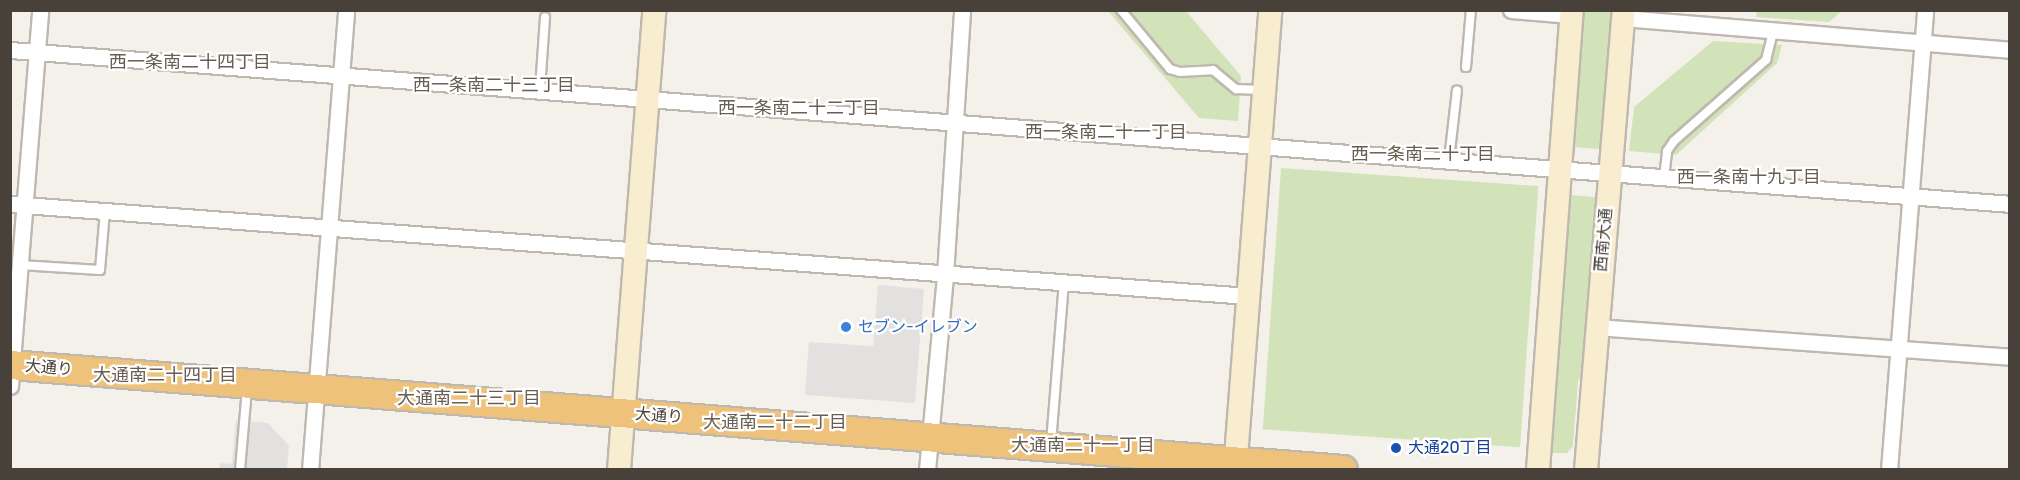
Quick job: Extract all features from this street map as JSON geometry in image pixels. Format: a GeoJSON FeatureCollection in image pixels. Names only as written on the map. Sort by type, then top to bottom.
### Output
{"type":"FeatureCollection","features":[{"type":"Feature","properties":{"kind":"highway","name":"大通り"},"geometry":{"type":"LineString","coordinates":[[11,372],[247,384],[1050,446],[1235,465],[1343,470]]}},
{"type":"Feature","properties":{"kind":"street"},"geometry":{"type":"LineString","coordinates":[[11,372],[20,265],[17,205],[37,52],[40,10]]}},
{"type":"Feature","properties":{"kind":"street"},"geometry":{"type":"LineString","coordinates":[[310,470],[346,10]]}},
{"type":"Feature","properties":{"kind":"street"},"geometry":{"type":"LineString","coordinates":[[619,470],[654,10]]}},
{"type":"Feature","properties":{"kind":"street"},"geometry":{"type":"LineString","coordinates":[[927,470],[945,275],[953,121],[962,10]]}},
{"type":"Feature","properties":{"kind":"street"},"geometry":{"type":"LineString","coordinates":[[1235,465],[1269,10]]}},
{"type":"Feature","properties":{"kind":"street"},"geometry":{"type":"LineString","coordinates":[[1510,10],[1572,13],[1538,470]]}},
{"type":"Feature","properties":{"kind":"street"},"geometry":{"type":"LineString","coordinates":[[1889,470],[1925,10]]}},
{"type":"Feature","properties":{"kind":"street"},"geometry":{"type":"LineString","coordinates":[[1624,14],[1773,32],[2010,50]]}},
{"type":"Feature","properties":{"kind":"street","name":"西南大通"},"geometry":{"type":"LineString","coordinates":[[1586,470],[1596,327],[1624,14]]}},
{"type":"Feature","properties":{"kind":"street"},"geometry":{"type":"LineString","coordinates":[[10,50],[2010,204]]}},
{"type":"Feature","properties":{"kind":"street"},"geometry":{"type":"LineString","coordinates":[[17,205],[329,227],[635,253],[1247,296]]}},
{"type":"Feature","properties":{"kind":"street"},"geometry":{"type":"LineString","coordinates":[[1596,327],[2010,357]]}},
{"type":"Feature","properties":{"kind":"lane"},"geometry":{"type":"LineString","coordinates":[[1121,10],[1170,69],[1180,72],[1213,70],[1236,89],[1264,90]]}},
{"type":"Feature","properties":{"kind":"lane"},"geometry":{"type":"LineString","coordinates":[[1466,67],[1471,10]]}},
{"type":"Feature","properties":{"kind":"lane"},"geometry":{"type":"LineString","coordinates":[[540,90],[544,17]]}},
{"type":"Feature","properties":{"kind":"lane"},"geometry":{"type":"LineString","coordinates":[[1664,177],[1667,151],[1674,141],[1766,60],[1773,32]]}},
{"type":"Feature","properties":{"kind":"lane"},"geometry":{"type":"LineString","coordinates":[[1449,160],[1456,90]]}},
{"type":"Feature","properties":{"kind":"lane"},"geometry":{"type":"LineString","coordinates":[[20,265],[100,270],[105,211]]}},
{"type":"Feature","properties":{"kind":"lane"},"geometry":{"type":"LineString","coordinates":[[1050,446],[1064,283]]}},
{"type":"Feature","properties":{"kind":"lane"},"geometry":{"type":"LineString","coordinates":[[240,470],[247,384]]}},
{"type":"Feature","properties":{"kind":"green space"},"geometry":{"type":"Polygon","coordinates":[[[1757,10],[1842,11],[1829,22],[1756,17],[1757,10]]]}},
{"type":"Feature","properties":{"kind":"green space"},"geometry":{"type":"Polygon","coordinates":[[[1108,11],[1186,11],[1241,76],[1238,121],[1199,118],[1108,11]]]}},
{"type":"Feature","properties":{"kind":"green space"},"geometry":{"type":"Polygon","coordinates":[[[1580,11],[1615,11],[1604,142],[1598,149],[1573,147],[1580,11]]]}},
{"type":"Feature","properties":{"kind":"green space"},"geometry":{"type":"Polygon","coordinates":[[[1713,41],[1782,45],[1777,63],[1676,155],[1629,151],[1634,107],[1713,41]]]}},
{"type":"Feature","properties":{"kind":"green space"},"geometry":{"type":"Polygon","coordinates":[[[1281,168],[1538,186],[1520,447],[1263,429],[1281,168]]]}},
{"type":"Feature","properties":{"kind":"green space"},"geometry":{"type":"Polygon","coordinates":[[[1570,195],[1595,197],[1601,203],[1585,365],[1578,382],[1573,446],[1567,453],[1551,453],[1567,200],[1570,195]]]}},
{"type":"Feature","properties":{"kind":"shaded area"},"geometry":{"type":"Polygon","coordinates":[[[878,285],[924,289],[915,403],[805,395],[809,342],[873,346],[878,285]]]}},
{"type":"Feature","properties":{"kind":"shaded area"},"geometry":{"type":"Polygon","coordinates":[[[236,420],[268,423],[289,446],[287,469],[219,470],[220,463],[232,464],[236,420]]]}},
{"type":"Feature","properties":{"kind":"place","name":"セブン-イレブン"},"geometry":{"type":"Point","coordinates":[846,327]}},
{"type":"Feature","properties":{"kind":"place","name":"大通20丁目"},"geometry":{"type":"Point","coordinates":[1396,448]}},
{"type":"Feature","properties":{"kind":"district","name":"西一条南二十四丁目"},"geometry":{"type":"Point","coordinates":[190,62]}},
{"type":"Feature","properties":{"kind":"district","name":"西一条南二十三丁目"},"geometry":{"type":"Point","coordinates":[494,85]}},
{"type":"Feature","properties":{"kind":"district","name":"西一条南二十二丁目"},"geometry":{"type":"Point","coordinates":[799,108]}},
{"type":"Feature","properties":{"kind":"district","name":"西一条南二十一丁目"},"geometry":{"type":"Point","coordinates":[1106,132]}},
{"type":"Feature","properties":{"kind":"district","name":"西一条南二十丁目"},"geometry":{"type":"Point","coordinates":[1423,154]}},
{"type":"Feature","properties":{"kind":"district","name":"西一条南十九丁目"},"geometry":{"type":"Point","coordinates":[1749,177]}},
{"type":"Feature","properties":{"kind":"district","name":"大通南二十四丁目"},"geometry":{"type":"Point","coordinates":[165,375]}},
{"type":"Feature","properties":{"kind":"district","name":"大通南二十三丁目"},"geometry":{"type":"Point","coordinates":[469,398]}},
{"type":"Feature","properties":{"kind":"district","name":"大通南二十二丁目"},"geometry":{"type":"Point","coordinates":[775,422]}},
{"type":"Feature","properties":{"kind":"district","name":"大通南二十一丁目"},"geometry":{"type":"Point","coordinates":[1083,445]}}]}
